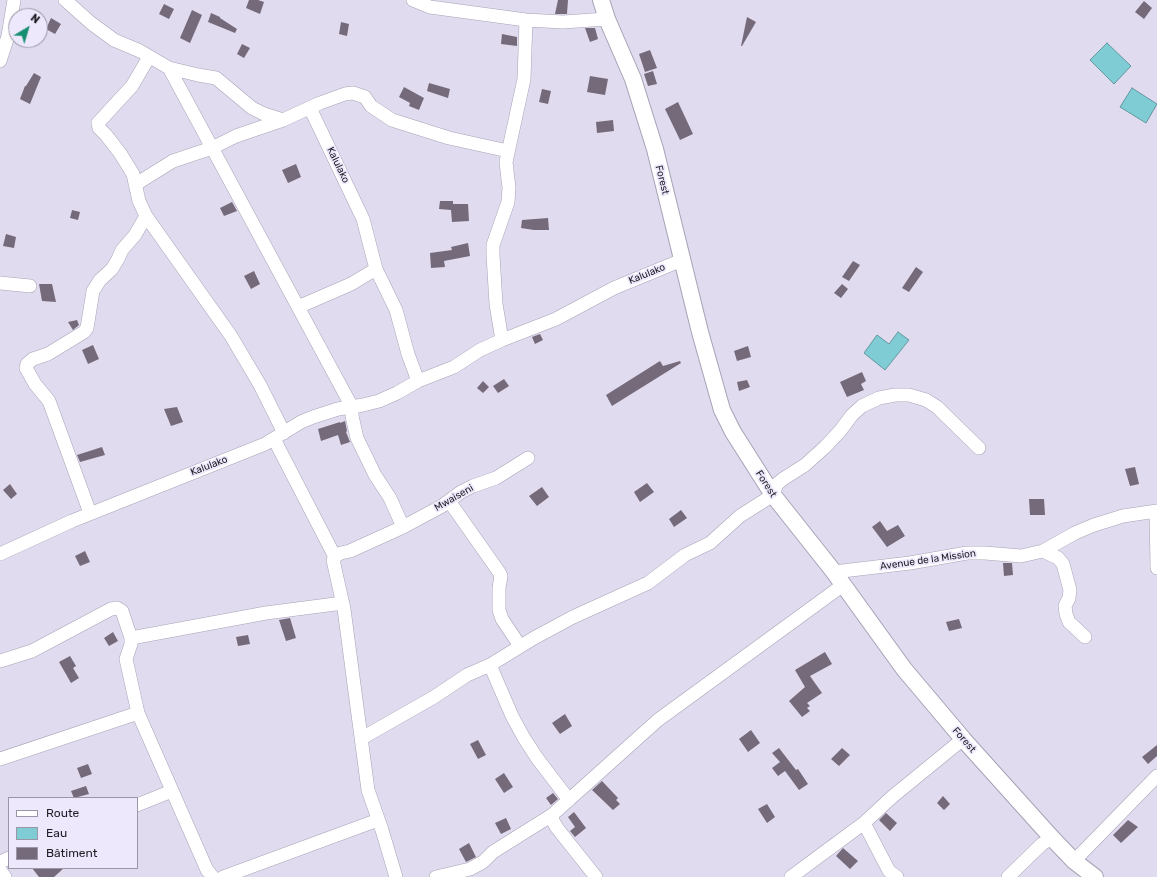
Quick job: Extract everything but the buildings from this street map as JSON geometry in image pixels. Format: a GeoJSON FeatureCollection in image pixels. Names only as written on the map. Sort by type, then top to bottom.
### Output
{"type":"FeatureCollection","features":[{"type":"Feature","properties":{"kind":"street"},"geometry":{"type":"LineString","coordinates":[[0,61],[8,36],[14,0]]}},
{"type":"Feature","properties":{"kind":"street"},"geometry":{"type":"LineString","coordinates":[[65,0],[91,23],[114,40],[140,51],[169,68],[216,78],[252,108],[264,114],[283,120]]}},
{"type":"Feature","properties":{"kind":"street"},"geometry":{"type":"LineString","coordinates":[[414,0],[430,7],[526,20],[563,22],[607,19]]}},
{"type":"Feature","properties":{"kind":"street","name":"Forest"},"geometry":{"type":"LineString","coordinates":[[601,0],[607,19],[633,79],[655,149],[682,260],[722,410],[744,452],[773,495],[839,579],[904,669],[963,739],[1052,838],[1074,861],[1095,877]]}},
{"type":"Feature","properties":{"kind":"street"},"geometry":{"type":"LineString","coordinates":[[502,340],[496,304],[493,245],[508,202],[509,188],[506,168],[508,151],[524,79],[526,20]]}},
{"type":"Feature","properties":{"kind":"street"},"geometry":{"type":"LineString","coordinates":[[149,57],[132,86],[98,123],[99,128],[120,153],[133,174],[139,201],[146,216],[231,336],[260,385],[279,436],[335,557],[333,564],[343,603],[367,785],[396,877]]}},
{"type":"Feature","properties":{"kind":"street"},"geometry":{"type":"LineString","coordinates":[[169,68],[352,407],[352,416],[357,438],[375,474],[390,498],[403,528]]}},
{"type":"Feature","properties":{"kind":"street"},"geometry":{"type":"LineString","coordinates":[[136,184],[173,161],[212,148],[236,136],[283,120],[345,94],[353,93],[364,97],[371,106],[392,120],[449,138],[508,151]]}},
{"type":"Feature","properties":{"kind":"street","name":"Kalulako"},"geometry":{"type":"LineString","coordinates":[[310,108],[363,219],[376,269],[396,310],[408,354],[418,381]]}},
{"type":"Feature","properties":{"kind":"street"},"geometry":{"type":"LineString","coordinates":[[90,513],[49,401],[35,384],[26,368],[27,364],[33,359],[48,354],[84,332],[87,328],[93,291],[100,280],[112,269],[122,250],[135,235],[146,216]]}},
{"type":"Feature","properties":{"kind":"street","name":"Kalulako"},"geometry":{"type":"LineString","coordinates":[[0,554],[90,513],[265,444],[301,422],[313,417],[338,409],[380,400],[397,393],[418,381],[454,367],[480,350],[502,340],[556,320],[614,288],[682,260]]}},
{"type":"Feature","properties":{"kind":"street"},"geometry":{"type":"LineString","coordinates":[[298,307],[351,284],[376,269]]}},
{"type":"Feature","properties":{"kind":"street"},"geometry":{"type":"LineString","coordinates":[[0,283],[30,286]]}},
{"type":"Feature","properties":{"kind":"street"},"geometry":{"type":"LineString","coordinates":[[362,738],[434,697],[467,675],[490,665],[520,646],[573,617],[648,583],[685,555],[710,543],[740,516],[773,495],[778,484],[805,465],[825,448],[852,415],[862,406],[879,398],[895,395],[909,395],[926,400],[937,407],[979,448]]}},
{"type":"Feature","properties":{"kind":"street","name":"Mwaiseni"},"geometry":{"type":"LineString","coordinates":[[335,557],[341,553],[350,551],[403,528],[442,506],[460,492],[496,478],[528,458]]}},
{"type":"Feature","properties":{"kind":"street"},"geometry":{"type":"LineString","coordinates":[[449,501],[501,576],[499,588],[499,610],[502,619],[520,646]]}},
{"type":"Feature","properties":{"kind":"street"},"geometry":{"type":"LineString","coordinates":[[1156,511],[1157,568]]}},
{"type":"Feature","properties":{"kind":"street","name":"Avenue de la Mission"},"geometry":{"type":"LineString","coordinates":[[839,579],[910,563],[967,553],[1021,556],[1043,551],[1075,533],[1094,525],[1123,516],[1156,511]]}},
{"type":"Feature","properties":{"kind":"street"},"geometry":{"type":"LineString","coordinates":[[1043,551],[1058,558],[1063,564],[1070,590],[1069,598],[1065,606],[1066,614],[1069,622],[1085,637]]}},
{"type":"Feature","properties":{"kind":"street"},"geometry":{"type":"LineString","coordinates":[[436,877],[470,869],[483,862],[493,852],[552,815],[658,720],[839,579]]}},
{"type":"Feature","properties":{"kind":"street"},"geometry":{"type":"LineString","coordinates":[[131,638],[266,613],[343,603]]}},
{"type":"Feature","properties":{"kind":"street"},"geometry":{"type":"LineString","coordinates":[[0,661],[32,651],[103,613],[117,608],[122,611],[131,638],[131,644],[126,659],[138,713],[207,870],[213,877]]}},
{"type":"Feature","properties":{"kind":"street"},"geometry":{"type":"LineString","coordinates":[[490,665],[512,716],[524,738],[537,758],[569,800]]}},
{"type":"Feature","properties":{"kind":"street"},"geometry":{"type":"LineString","coordinates":[[0,759],[138,713]]}},
{"type":"Feature","properties":{"kind":"street"},"geometry":{"type":"LineString","coordinates":[[791,877],[864,823],[892,797],[963,739]]}},
{"type":"Feature","properties":{"kind":"street"},"geometry":{"type":"LineString","coordinates":[[1074,861],[1157,776]]}},
{"type":"Feature","properties":{"kind":"street"},"geometry":{"type":"LineString","coordinates":[[138,805],[172,791]]}},
{"type":"Feature","properties":{"kind":"street"},"geometry":{"type":"LineString","coordinates":[[552,815],[553,821],[557,828],[596,877]]}},
{"type":"Feature","properties":{"kind":"street"},"geometry":{"type":"LineString","coordinates":[[223,877],[378,820]]}},
{"type":"Feature","properties":{"kind":"street"},"geometry":{"type":"LineString","coordinates":[[864,823],[889,871],[898,877]]}},
{"type":"Feature","properties":{"kind":"street"},"geometry":{"type":"LineString","coordinates":[[1008,877],[1042,844],[1052,838]]}},
{"type":"Feature","properties":{"kind":"street"},"geometry":{"type":"LineString","coordinates":[[0,870],[5,877]]}},
{"type":"Feature","properties":{"kind":"water"},"geometry":{"type":"Polygon","coordinates":[[[1107,43],[1131,66],[1114,84],[1090,60],[1107,43]]]}},
{"type":"Feature","properties":{"kind":"water"},"geometry":{"type":"Polygon","coordinates":[[[1132,88],[1157,104],[1146,123],[1120,107],[1132,88]]]}},
{"type":"Feature","properties":{"kind":"water"},"geometry":{"type":"Polygon","coordinates":[[[898,332],[909,340],[885,370],[864,353],[877,335],[889,344],[898,332]]]}}]}
